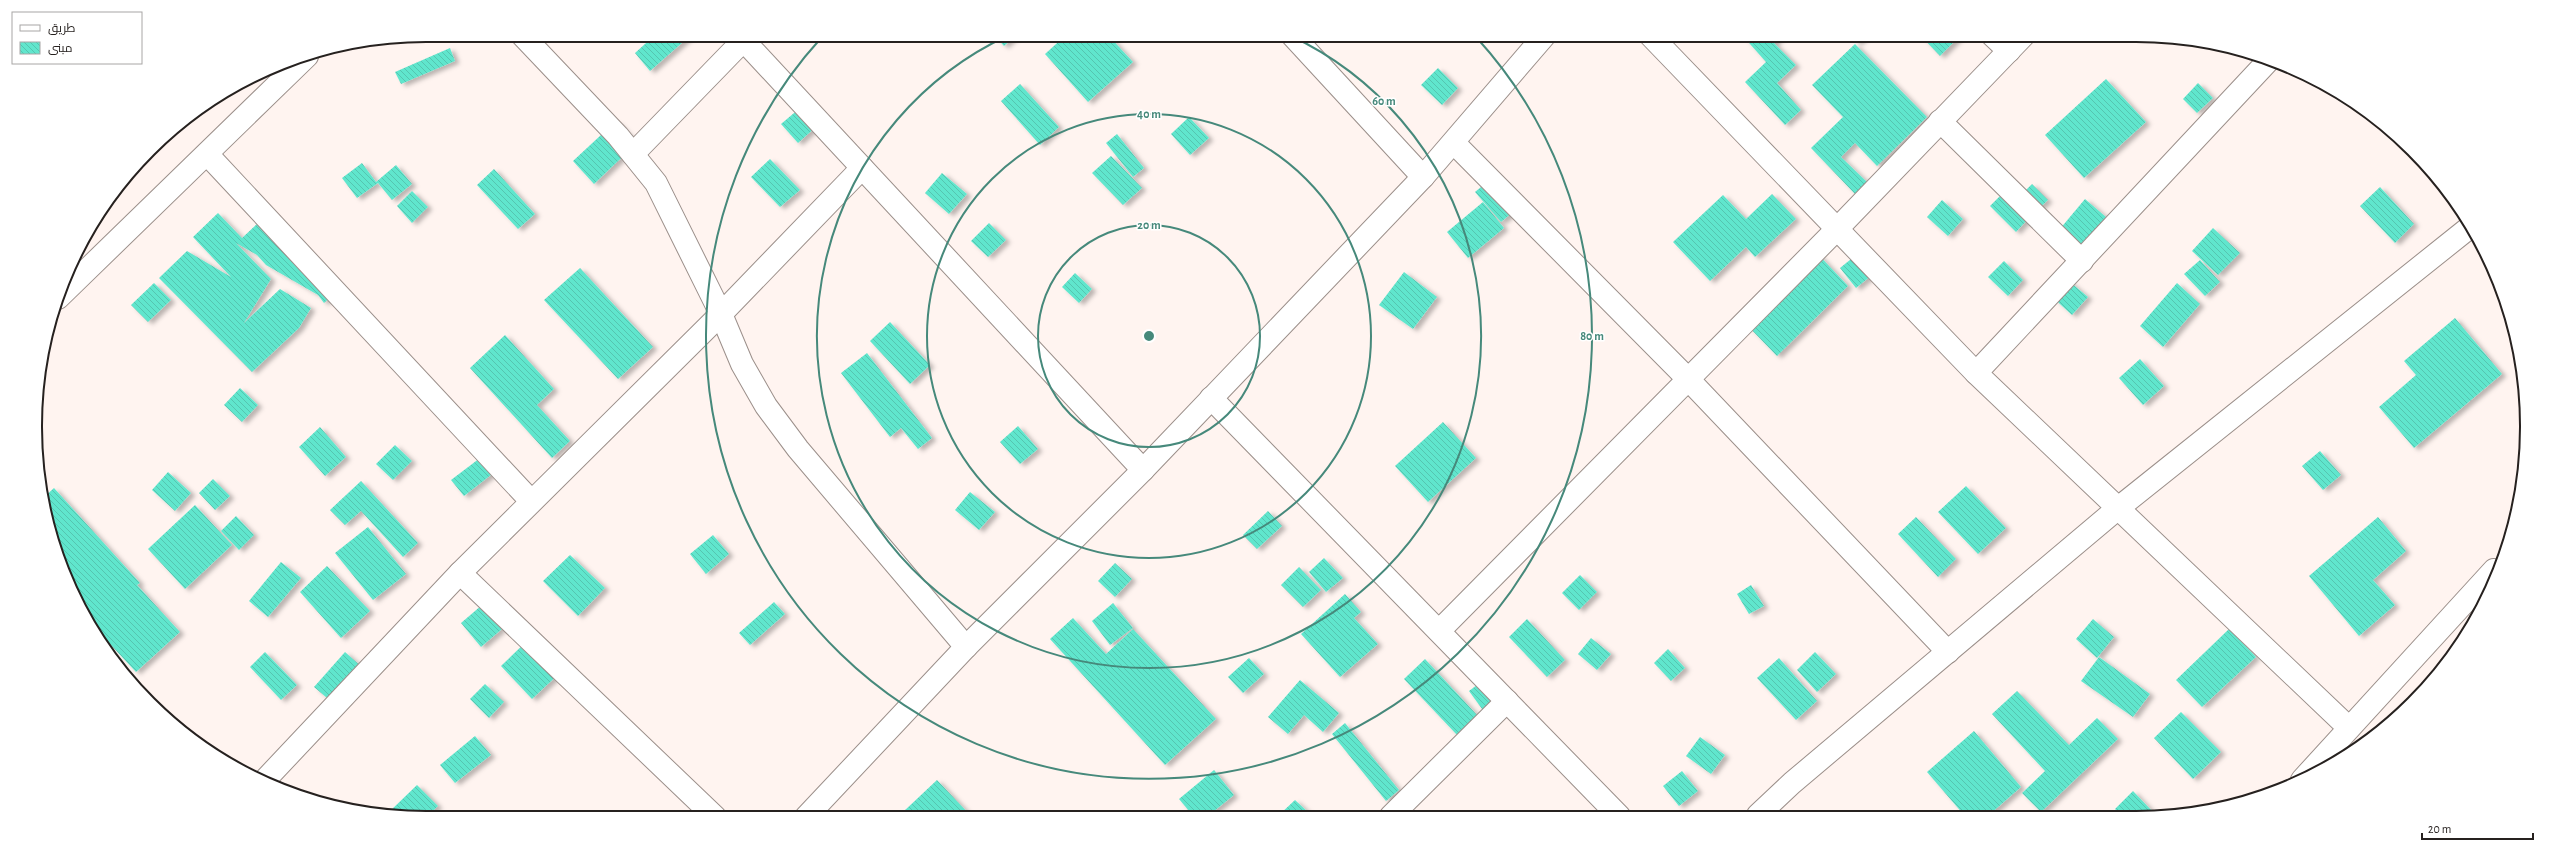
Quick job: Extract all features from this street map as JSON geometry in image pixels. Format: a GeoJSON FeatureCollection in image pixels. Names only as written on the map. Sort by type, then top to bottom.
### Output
{"type":"FeatureCollection","features":[{"type":"Feature","properties":{"kind":"street"},"geometry":{"type":"LineString","coordinates":[[529,42],[633,154],[656,183],[721,314],[742,364],[766,406],[798,449],[966,647]]}},
{"type":"Feature","properties":{"kind":"street"},"geometry":{"type":"LineString","coordinates":[[1298,42],[1423,177]]}},
{"type":"Feature","properties":{"kind":"street"},"geometry":{"type":"LineString","coordinates":[[812,811],[966,647],[1143,470],[1423,177],[1454,143],[1539,42]]}},
{"type":"Feature","properties":{"kind":"street"},"geometry":{"type":"LineString","coordinates":[[1657,42],[1836,230],[1976,373],[2117,509],[2349,728]]}},
{"type":"Feature","properties":{"kind":"street"},"geometry":{"type":"LineString","coordinates":[[1999,42],[2008,51]]}},
{"type":"Feature","properties":{"kind":"street"},"geometry":{"type":"LineString","coordinates":[[1439,631],[1836,230],[2017,42]]}},
{"type":"Feature","properties":{"kind":"street"},"geometry":{"type":"LineString","coordinates":[[633,154],[733,50],[739,45],[746,44],[1143,470]]}},
{"type":"Feature","properties":{"kind":"street"},"geometry":{"type":"LineString","coordinates":[[67,289],[300,63]]}},
{"type":"Feature","properties":{"kind":"street"},"geometry":{"type":"LineString","coordinates":[[1976,373],[2265,64]]}},
{"type":"Feature","properties":{"kind":"street"},"geometry":{"type":"LineString","coordinates":[[1940,121],[2082,261]]}},
{"type":"Feature","properties":{"kind":"street"},"geometry":{"type":"LineString","coordinates":[[1454,143],[1688,379],[1948,652]]}},
{"type":"Feature","properties":{"kind":"street"},"geometry":{"type":"LineString","coordinates":[[207,154],[531,501]]}},
{"type":"Feature","properties":{"kind":"street"},"geometry":{"type":"LineString","coordinates":[[268,777],[460,573],[721,314],[862,168]]}},
{"type":"Feature","properties":{"kind":"street"},"geometry":{"type":"LineString","coordinates":[[1762,811],[1792,783],[2117,509],[2466,230]]}},
{"type":"Feature","properties":{"kind":"street"},"geometry":{"type":"LineString","coordinates":[[1211,398],[1614,811]]}},
{"type":"Feature","properties":{"kind":"street"},"geometry":{"type":"LineString","coordinates":[[460,573],[709,811]]}},
{"type":"Feature","properties":{"kind":"street"},"geometry":{"type":"LineString","coordinates":[[2314,767],[2491,573]]}},
{"type":"Feature","properties":{"kind":"street"},"geometry":{"type":"LineString","coordinates":[[1395,811],[1506,701]]}},
{"type":"Feature","properties":{"kind":"building"},"geometry":{"type":"Polygon","coordinates":[[[647,42],[683,42],[650,71],[635,53],[647,42]]]}},
{"type":"Feature","properties":{"kind":"building"},"geometry":{"type":"Polygon","coordinates":[[[1000,42],[1008,42],[1004,46],[1000,42]]]}},
{"type":"Feature","properties":{"kind":"building"},"geometry":{"type":"Polygon","coordinates":[[[1058,42],[1114,42],[1133,62],[1088,102],[1045,54],[1058,42]]]}},
{"type":"Feature","properties":{"kind":"building"},"geometry":{"type":"Polygon","coordinates":[[[1748,42],[1775,42],[1774,43],[1796,65],[1777,83],[1801,110],[1785,125],[1745,82],[1766,62],[1748,42]]]}},
{"type":"Feature","properties":{"kind":"building"},"geometry":{"type":"Polygon","coordinates":[[[1927,42],[1954,42],[1940,56],[1927,42]]]}},
{"type":"Feature","properties":{"kind":"building"},"geometry":{"type":"Polygon","coordinates":[[[1855,44],[1927,117],[1877,166],[1855,143],[1841,157],[1867,182],[1855,194],[1811,148],[1843,117],[1812,85],[1855,44]]]}},
{"type":"Feature","properties":{"kind":"building"},"geometry":{"type":"Polygon","coordinates":[[[450,48],[455,61],[401,84],[395,72],[450,48]]]}},
{"type":"Feature","properties":{"kind":"building"},"geometry":{"type":"Polygon","coordinates":[[[1438,68],[1458,88],[1442,105],[1421,85],[1438,68]]]}},
{"type":"Feature","properties":{"kind":"building"},"geometry":{"type":"Polygon","coordinates":[[[2106,79],[2146,122],[2084,178],[2045,135],[2106,79]]]}},
{"type":"Feature","properties":{"kind":"building"},"geometry":{"type":"Polygon","coordinates":[[[2198,83],[2213,98],[2197,113],[2183,99],[2198,83]]]}},
{"type":"Feature","properties":{"kind":"building"},"geometry":{"type":"Polygon","coordinates":[[[1020,84],[1059,127],[1040,145],[1001,101],[1020,84]]]}},
{"type":"Feature","properties":{"kind":"building"},"geometry":{"type":"Polygon","coordinates":[[[800,108],[817,126],[798,143],[781,124],[800,108]]]}},
{"type":"Feature","properties":{"kind":"building"},"geometry":{"type":"Polygon","coordinates":[[[1189,117],[1209,138],[1190,155],[1171,134],[1189,117]]]}},
{"type":"Feature","properties":{"kind":"building"},"geometry":{"type":"Polygon","coordinates":[[[616,121],[637,143],[594,184],[573,161],[616,121]]]}},
{"type":"Feature","properties":{"kind":"building"},"geometry":{"type":"Polygon","coordinates":[[[1117,134],[1144,168],[1133,177],[1106,143],[1117,134]]]}},
{"type":"Feature","properties":{"kind":"building"},"geometry":{"type":"Polygon","coordinates":[[[1111,156],[1142,188],[1123,205],[1092,173],[1111,156]]]}},
{"type":"Feature","properties":{"kind":"building"},"geometry":{"type":"Polygon","coordinates":[[[770,159],[800,190],[780,207],[751,177],[770,159]]]}},
{"type":"Feature","properties":{"kind":"building"},"geometry":{"type":"Polygon","coordinates":[[[362,163],[376,182],[396,165],[412,184],[392,200],[378,183],[357,198],[342,178],[362,163]]]}},
{"type":"Feature","properties":{"kind":"building"},"geometry":{"type":"Polygon","coordinates":[[[494,169],[535,214],[518,229],[477,185],[494,169]]]}},
{"type":"Feature","properties":{"kind":"building"},"geometry":{"type":"Polygon","coordinates":[[[942,173],[967,194],[949,214],[925,193],[942,173]]]}},
{"type":"Feature","properties":{"kind":"building"},"geometry":{"type":"Polygon","coordinates":[[[1493,177],[1519,207],[1501,222],[1475,192],[1493,177]]]}},
{"type":"Feature","properties":{"kind":"building"},"geometry":{"type":"Polygon","coordinates":[[[2032,184],[2048,200],[2033,214],[2018,198],[2032,184]]]}},
{"type":"Feature","properties":{"kind":"building"},"geometry":{"type":"Polygon","coordinates":[[[2380,187],[2414,224],[2395,243],[2360,206],[2380,187]]]}},
{"type":"Feature","properties":{"kind":"building"},"geometry":{"type":"Polygon","coordinates":[[[412,191],[428,207],[412,223],[397,206],[412,191]]]}},
{"type":"Feature","properties":{"kind":"building"},"geometry":{"type":"Polygon","coordinates":[[[1772,194],[1796,219],[1755,257],[1746,247],[1710,281],[1673,242],[1723,195],[1746,219],[1772,194]]]}},
{"type":"Feature","properties":{"kind":"building"},"geometry":{"type":"Polygon","coordinates":[[[2002,194],[2028,219],[2016,232],[1990,206],[2002,194]]]}},
{"type":"Feature","properties":{"kind":"building"},"geometry":{"type":"Polygon","coordinates":[[[2085,199],[2106,217],[2071,260],[2049,242],[2085,199]]]}},
{"type":"Feature","properties":{"kind":"building"},"geometry":{"type":"Polygon","coordinates":[[[1942,200],[1963,219],[1948,236],[1927,217],[1942,200]]]}},
{"type":"Feature","properties":{"kind":"building"},"geometry":{"type":"Polygon","coordinates":[[[1483,202],[1504,228],[1468,258],[1447,232],[1483,202]]]}},
{"type":"Feature","properties":{"kind":"building"},"geometry":{"type":"Polygon","coordinates":[[[218,213],[242,238],[257,224],[339,289],[324,303],[318,295],[266,265],[257,255],[236,243],[271,279],[244,323],[280,289],[311,308],[299,328],[252,372],[159,278],[187,251],[231,277],[193,237],[218,213]]]}},
{"type":"Feature","properties":{"kind":"building"},"geometry":{"type":"Polygon","coordinates":[[[989,223],[1006,240],[988,257],[971,241],[989,223]]]}},
{"type":"Feature","properties":{"kind":"building"},"geometry":{"type":"Polygon","coordinates":[[[2213,228],[2240,253],[2218,275],[2192,251],[2213,228]]]}},
{"type":"Feature","properties":{"kind":"building"},"geometry":{"type":"Polygon","coordinates":[[[1815,251],[1848,286],[1777,356],[1743,321],[1815,251]]]}},
{"type":"Feature","properties":{"kind":"building"},"geometry":{"type":"Polygon","coordinates":[[[1856,255],[1872,275],[1856,288],[1840,268],[1856,255]]]}},
{"type":"Feature","properties":{"kind":"building"},"geometry":{"type":"Polygon","coordinates":[[[2200,260],[2220,282],[2205,296],[2184,274],[2200,260]]]}},
{"type":"Feature","properties":{"kind":"building"},"geometry":{"type":"Polygon","coordinates":[[[2004,261],[2023,280],[2008,296],[1988,277],[2004,261]]]}},
{"type":"Feature","properties":{"kind":"building"},"geometry":{"type":"Polygon","coordinates":[[[580,268],[653,347],[618,379],[544,300],[580,268]]]}},
{"type":"Feature","properties":{"kind":"building"},"geometry":{"type":"Polygon","coordinates":[[[1404,272],[1437,297],[1413,329],[1379,305],[1404,272]]]}},
{"type":"Feature","properties":{"kind":"building"},"geometry":{"type":"Polygon","coordinates":[[[1075,273],[1092,289],[1079,303],[1062,287],[1075,273]]]}},
{"type":"Feature","properties":{"kind":"building"},"geometry":{"type":"Polygon","coordinates":[[[2064,277],[2088,297],[2072,315],[2049,294],[2064,277]]]}},
{"type":"Feature","properties":{"kind":"building"},"geometry":{"type":"Polygon","coordinates":[[[154,283],[171,300],[148,322],[131,305],[154,283]]]}},
{"type":"Feature","properties":{"kind":"building"},"geometry":{"type":"Polygon","coordinates":[[[2177,283],[2200,304],[2163,347],[2140,326],[2177,283]]]}},
{"type":"Feature","properties":{"kind":"building"},"geometry":{"type":"Polygon","coordinates":[[[2455,318],[2502,374],[2414,448],[2379,407],[2416,375],[2404,361],[2455,318]]]}},
{"type":"Feature","properties":{"kind":"building"},"geometry":{"type":"Polygon","coordinates":[[[890,322],[930,365],[910,384],[870,341],[890,322]]]}},
{"type":"Feature","properties":{"kind":"building"},"geometry":{"type":"Polygon","coordinates":[[[505,335],[554,389],[537,405],[570,441],[552,458],[470,368],[505,335]]]}},
{"type":"Feature","properties":{"kind":"building"},"geometry":{"type":"Polygon","coordinates":[[[867,353],[932,438],[918,449],[901,428],[890,437],[841,373],[867,353]]]}},
{"type":"Feature","properties":{"kind":"building"},"geometry":{"type":"Polygon","coordinates":[[[2140,359],[2164,386],[2143,405],[2119,378],[2140,359]]]}},
{"type":"Feature","properties":{"kind":"building"},"geometry":{"type":"Polygon","coordinates":[[[240,388],[258,405],[242,422],[224,405],[240,388]]]}},
{"type":"Feature","properties":{"kind":"building"},"geometry":{"type":"Polygon","coordinates":[[[1443,422],[1476,458],[1428,502],[1395,466],[1443,422]]]}},
{"type":"Feature","properties":{"kind":"building"},"geometry":{"type":"Polygon","coordinates":[[[1018,426],[1038,449],[1020,464],[1000,442],[1018,426]]]}},
{"type":"Feature","properties":{"kind":"building"},"geometry":{"type":"Polygon","coordinates":[[[320,427],[346,457],[325,476],[299,447],[320,427]]]}},
{"type":"Feature","properties":{"kind":"building"},"geometry":{"type":"Polygon","coordinates":[[[395,445],[412,461],[393,480],[376,464],[395,445]]]}},
{"type":"Feature","properties":{"kind":"building"},"geometry":{"type":"Polygon","coordinates":[[[2320,451],[2341,475],[2323,490],[2302,466],[2320,451]]]}},
{"type":"Feature","properties":{"kind":"building"},"geometry":{"type":"Polygon","coordinates":[[[484,455],[496,471],[464,496],[451,480],[484,455]]]}},
{"type":"Feature","properties":{"kind":"building"},"geometry":{"type":"Polygon","coordinates":[[[168,472],[191,493],[175,511],[152,490],[168,472]]]}},
{"type":"Feature","properties":{"kind":"building"},"geometry":{"type":"Polygon","coordinates":[[[213,479],[230,496],[215,510],[199,493],[213,479]]]}},
{"type":"Feature","properties":{"kind":"building"},"geometry":{"type":"Polygon","coordinates":[[[361,481],[418,543],[403,557],[361,511],[345,525],[330,510],[361,481]]]}},
{"type":"Feature","properties":{"kind":"building"},"geometry":{"type":"Polygon","coordinates":[[[1966,486],[2006,528],[1978,554],[1938,512],[1966,486]]]}},
{"type":"Feature","properties":{"kind":"building"},"geometry":{"type":"Polygon","coordinates":[[[54,488],[140,583],[137,585],[180,632],[136,672],[109,643],[82,597],[62,550],[48,494],[54,488]]]}},
{"type":"Feature","properties":{"kind":"building"},"geometry":{"type":"Polygon","coordinates":[[[970,492],[995,512],[979,530],[955,510],[970,492]]]}},
{"type":"Feature","properties":{"kind":"building"},"geometry":{"type":"Polygon","coordinates":[[[195,505],[232,545],[185,589],[148,549],[195,505]]]}},
{"type":"Feature","properties":{"kind":"building"},"geometry":{"type":"Polygon","coordinates":[[[1268,511],[1282,526],[1257,549],[1243,535],[1268,511]]]}},
{"type":"Feature","properties":{"kind":"building"},"geometry":{"type":"Polygon","coordinates":[[[236,516],[254,535],[239,550],[221,531],[236,516]]]}},
{"type":"Feature","properties":{"kind":"building"},"geometry":{"type":"Polygon","coordinates":[[[1916,517],[1956,559],[1938,577],[1898,534],[1916,517]]]}},
{"type":"Feature","properties":{"kind":"building"},"geometry":{"type":"Polygon","coordinates":[[[2378,517],[2406,551],[2373,580],[2395,605],[2359,636],[2309,576],[2378,517]]]}},
{"type":"Feature","properties":{"kind":"building"},"geometry":{"type":"Polygon","coordinates":[[[368,527],[406,574],[373,600],[335,553],[368,527]]]}},
{"type":"Feature","properties":{"kind":"building"},"geometry":{"type":"Polygon","coordinates":[[[713,535],[729,554],[706,574],[690,554],[713,535]]]}},
{"type":"Feature","properties":{"kind":"building"},"geometry":{"type":"Polygon","coordinates":[[[570,555],[605,588],[578,616],[543,581],[570,555]]]}},
{"type":"Feature","properties":{"kind":"building"},"geometry":{"type":"Polygon","coordinates":[[[1324,558],[1343,578],[1326,592],[1309,572],[1324,558]]]}},
{"type":"Feature","properties":{"kind":"building"},"geometry":{"type":"Polygon","coordinates":[[[281,562],[301,578],[268,617],[249,601],[281,562]]]}},
{"type":"Feature","properties":{"kind":"building"},"geometry":{"type":"Polygon","coordinates":[[[1115,563],[1132,579],[1115,597],[1098,581],[1115,563]]]}},
{"type":"Feature","properties":{"kind":"building"},"geometry":{"type":"Polygon","coordinates":[[[327,566],[370,611],[341,638],[300,592],[327,566]]]}},
{"type":"Feature","properties":{"kind":"building"},"geometry":{"type":"Polygon","coordinates":[[[1299,567],[1321,590],[1303,607],[1281,585],[1299,567]]]}},
{"type":"Feature","properties":{"kind":"building"},"geometry":{"type":"Polygon","coordinates":[[[1580,575],[1597,592],[1579,610],[1562,593],[1580,575]]]}},
{"type":"Feature","properties":{"kind":"building"},"geometry":{"type":"Polygon","coordinates":[[[1751,585],[1764,606],[1749,614],[1737,594],[1751,585]]]}},
{"type":"Feature","properties":{"kind":"building"},"geometry":{"type":"Polygon","coordinates":[[[1345,594],[1361,612],[1354,618],[1378,644],[1340,677],[1301,634],[1345,594]]]}},
{"type":"Feature","properties":{"kind":"building"},"geometry":{"type":"Polygon","coordinates":[[[774,602],[785,614],[750,645],[739,633],[774,602]]]}},
{"type":"Feature","properties":{"kind":"building"},"geometry":{"type":"Polygon","coordinates":[[[1113,603],[1133,628],[1110,645],[1092,621],[1113,603]]]}},
{"type":"Feature","properties":{"kind":"building"},"geometry":{"type":"Polygon","coordinates":[[[482,605],[502,629],[481,647],[461,623],[482,605]]]}},
{"type":"Feature","properties":{"kind":"building"},"geometry":{"type":"Polygon","coordinates":[[[1073,618],[1106,654],[1133,629],[1216,719],[1165,765],[1050,639],[1073,618]]]}},
{"type":"Feature","properties":{"kind":"building"},"geometry":{"type":"Polygon","coordinates":[[[1527,619],[1565,660],[1547,677],[1509,637],[1527,619]]]}},
{"type":"Feature","properties":{"kind":"building"},"geometry":{"type":"Polygon","coordinates":[[[2093,619],[2114,637],[2097,658],[2076,639],[2093,619]]]}},
{"type":"Feature","properties":{"kind":"building"},"geometry":{"type":"Polygon","coordinates":[[[2229,629],[2256,657],[2202,707],[2176,680],[2229,629]]]}},
{"type":"Feature","properties":{"kind":"building"},"geometry":{"type":"Polygon","coordinates":[[[532,636],[563,670],[532,699],[501,666],[532,636]]]}},
{"type":"Feature","properties":{"kind":"building"},"geometry":{"type":"Polygon","coordinates":[[[1591,638],[1611,654],[1597,670],[1578,654],[1591,638]]]}},
{"type":"Feature","properties":{"kind":"building"},"geometry":{"type":"Polygon","coordinates":[[[1668,649],[1685,668],[1671,681],[1654,663],[1668,649]]]}},
{"type":"Feature","properties":{"kind":"building"},"geometry":{"type":"Polygon","coordinates":[[[265,652],[297,685],[281,700],[250,667],[265,652]]]}},
{"type":"Feature","properties":{"kind":"building"},"geometry":{"type":"Polygon","coordinates":[[[345,652],[363,668],[333,703],[314,687],[345,652]]]}},
{"type":"Feature","properties":{"kind":"building"},"geometry":{"type":"Polygon","coordinates":[[[1815,652],[1836,674],[1817,692],[1797,670],[1815,652]]]}},
{"type":"Feature","properties":{"kind":"building"},"geometry":{"type":"Polygon","coordinates":[[[2099,657],[2150,694],[2133,717],[2081,681],[2099,657]]]}},
{"type":"Feature","properties":{"kind":"building"},"geometry":{"type":"Polygon","coordinates":[[[1249,658],[1264,674],[1243,693],[1228,677],[1249,658]]]}},
{"type":"Feature","properties":{"kind":"building"},"geometry":{"type":"Polygon","coordinates":[[[1779,658],[1817,701],[1796,720],[1757,678],[1779,658]]]}},
{"type":"Feature","properties":{"kind":"building"},"geometry":{"type":"Polygon","coordinates":[[[1425,659],[1478,716],[1458,736],[1404,679],[1425,659]]]}},
{"type":"Feature","properties":{"kind":"building"},"geometry":{"type":"Polygon","coordinates":[[[1489,676],[1505,697],[1485,713],[1469,691],[1489,676]]]}},
{"type":"Feature","properties":{"kind":"building"},"geometry":{"type":"Polygon","coordinates":[[[1300,680],[1339,713],[1323,732],[1304,715],[1288,734],[1268,717],[1300,680]]]}},
{"type":"Feature","properties":{"kind":"building"},"geometry":{"type":"Polygon","coordinates":[[[485,684],[504,702],[489,718],[470,699],[485,684]]]}},
{"type":"Feature","properties":{"kind":"building"},"geometry":{"type":"Polygon","coordinates":[[[2017,691],[2069,745],[2097,718],[2118,739],[2042,811],[2040,811],[2022,793],[2045,771],[1992,714],[2017,691]]]}},
{"type":"Feature","properties":{"kind":"building"},"geometry":{"type":"Polygon","coordinates":[[[2181,712],[2221,752],[2193,779],[2154,738],[2181,712]]]}},
{"type":"Feature","properties":{"kind":"building"},"geometry":{"type":"Polygon","coordinates":[[[1345,723],[1399,790],[1386,801],[1332,734],[1345,723]]]}},
{"type":"Feature","properties":{"kind":"building"},"geometry":{"type":"Polygon","coordinates":[[[1974,731],[2021,787],[1994,811],[1961,811],[1927,772],[1974,731]]]}},
{"type":"Feature","properties":{"kind":"building"},"geometry":{"type":"Polygon","coordinates":[[[475,736],[491,755],[455,783],[440,765],[475,736]]]}},
{"type":"Feature","properties":{"kind":"building"},"geometry":{"type":"Polygon","coordinates":[[[1700,737],[1725,755],[1711,774],[1686,756],[1700,737]]]}},
{"type":"Feature","properties":{"kind":"building"},"geometry":{"type":"Polygon","coordinates":[[[1214,770],[1234,795],[1214,811],[1189,811],[1179,799],[1214,770]]]}},
{"type":"Feature","properties":{"kind":"building"},"geometry":{"type":"Polygon","coordinates":[[[1682,771],[1698,791],[1679,806],[1663,786],[1682,771]]]}},
{"type":"Feature","properties":{"kind":"building"},"geometry":{"type":"Polygon","coordinates":[[[937,780],[966,811],[904,811],[937,780]]]}},
{"type":"Feature","properties":{"kind":"building"},"geometry":{"type":"Polygon","coordinates":[[[417,785],[438,806],[433,811],[392,809],[417,785]]]}},
{"type":"Feature","properties":{"kind":"building"},"geometry":{"type":"Polygon","coordinates":[[[2133,791],[2151,810],[2117,811],[2115,809],[2133,791]]]}},
{"type":"Feature","properties":{"kind":"building"},"geometry":{"type":"Polygon","coordinates":[[[1295,800],[1307,811],[1283,811],[1295,800]]]}}]}
